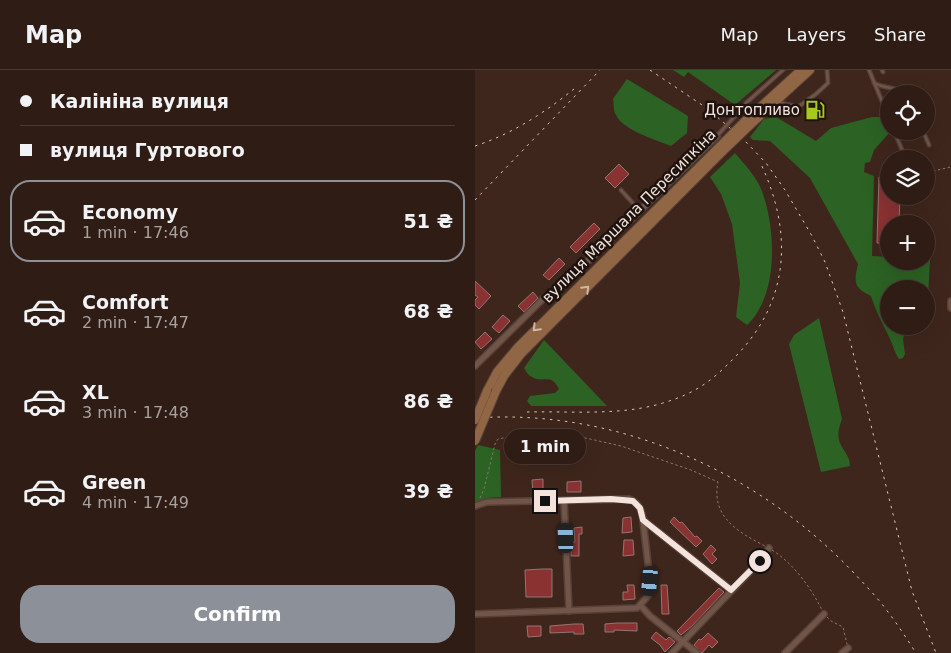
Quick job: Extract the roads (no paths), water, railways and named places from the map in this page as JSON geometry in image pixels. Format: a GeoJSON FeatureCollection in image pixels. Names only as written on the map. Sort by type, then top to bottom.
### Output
{"type":"FeatureCollection","features":[{"type":"Feature","properties":{"kind":"main road","name":"вулиця Маршала Пересипкіна"},"geometry":{"type":"LineString","coordinates":[[492,391],[521,354],[721,149],[801,70]]}},
{"type":"Feature","properties":{"kind":"main road","name":"вулиця Маршала Пересипкіна"},"geometry":{"type":"LineString","coordinates":[[747,124],[809,70]]}},
{"type":"Feature","properties":{"kind":"main road"},"geometry":{"type":"LineString","coordinates":[[475,420],[492,391]]}},
{"type":"Feature","properties":{"kind":"main road"},"geometry":{"type":"LineString","coordinates":[[475,441],[492,391]]}},
{"type":"Feature","properties":{"kind":"street"},"geometry":{"type":"LineString","coordinates":[[475,366],[535,307],[559,289],[717,136]]}},
{"type":"Feature","properties":{"kind":"street"},"geometry":{"type":"LineString","coordinates":[[951,301],[951,308]]}},
{"type":"Feature","properties":{"kind":"street"},"geometry":{"type":"LineString","coordinates":[[475,614],[569,611],[638,606],[648,596],[650,581],[640,508],[629,499],[487,502],[476,505]]}},
{"type":"Feature","properties":{"kind":"street"},"geometry":{"type":"LineString","coordinates":[[564,501],[569,611]]}},
{"type":"Feature","properties":{"kind":"street"},"geometry":{"type":"LineString","coordinates":[[643,520],[731,590]]}},
{"type":"Feature","properties":{"kind":"street"},"geometry":{"type":"LineString","coordinates":[[672,653],[760,561],[769,548]]}},
{"type":"Feature","properties":{"kind":"street"},"geometry":{"type":"LineString","coordinates":[[638,606],[697,653]]}},
{"type":"Feature","properties":{"kind":"street"},"geometry":{"type":"LineString","coordinates":[[785,653],[823,614]]}},
{"type":"Feature","properties":{"kind":"street"},"geometry":{"type":"LineString","coordinates":[[842,653],[848,648]]}},
{"type":"Feature","properties":{"kind":"lane"},"geometry":{"type":"LineString","coordinates":[[717,136],[746,103],[783,70]]}},
{"type":"Feature","properties":{"kind":"lane"},"geometry":{"type":"LineString","coordinates":[[775,101],[797,108],[817,94],[828,83],[827,70]]}},
{"type":"Feature","properties":{"kind":"lane"},"geometry":{"type":"LineString","coordinates":[[869,70],[880,97]]}},
{"type":"Feature","properties":{"kind":"lane"},"geometry":{"type":"LineString","coordinates":[[874,83],[880,86]]}},
{"type":"Feature","properties":{"kind":"lane"},"geometry":{"type":"LineString","coordinates":[[927,140],[929,145]]}},
{"type":"Feature","properties":{"kind":"lane"},"geometry":{"type":"LineString","coordinates":[[621,190],[641,211]]}},
{"type":"Feature","properties":{"kind":"railway"},"geometry":{"type":"LineString","coordinates":[[475,200],[600,70]]}},
{"type":"Feature","properties":{"kind":"railway"},"geometry":{"type":"LineString","coordinates":[[650,70],[708,109],[746,142],[766,163],[785,190],[825,262],[843,312],[912,591],[936,653]]}},
{"type":"Feature","properties":{"kind":"railway"},"geometry":{"type":"LineString","coordinates":[[475,146],[527,122],[574,89]]}},
{"type":"Feature","properties":{"kind":"railway"},"geometry":{"type":"LineString","coordinates":[[527,412],[630,410],[663,403],[685,395],[703,385],[719,373],[735,357],[753,335],[767,313],[776,290],[781,265],[778,215],[761,164]]}},
{"type":"Feature","properties":{"kind":"railway"},"geometry":{"type":"LineString","coordinates":[[475,418],[528,418],[580,424],[631,436],[681,453],[728,476],[773,504],[815,536],[876,597],[916,653]]}},
{"type":"Feature","properties":{"kind":"place","name":"Донтопливо"},"geometry":{"type":"Point","coordinates":[815,110]}}]}
